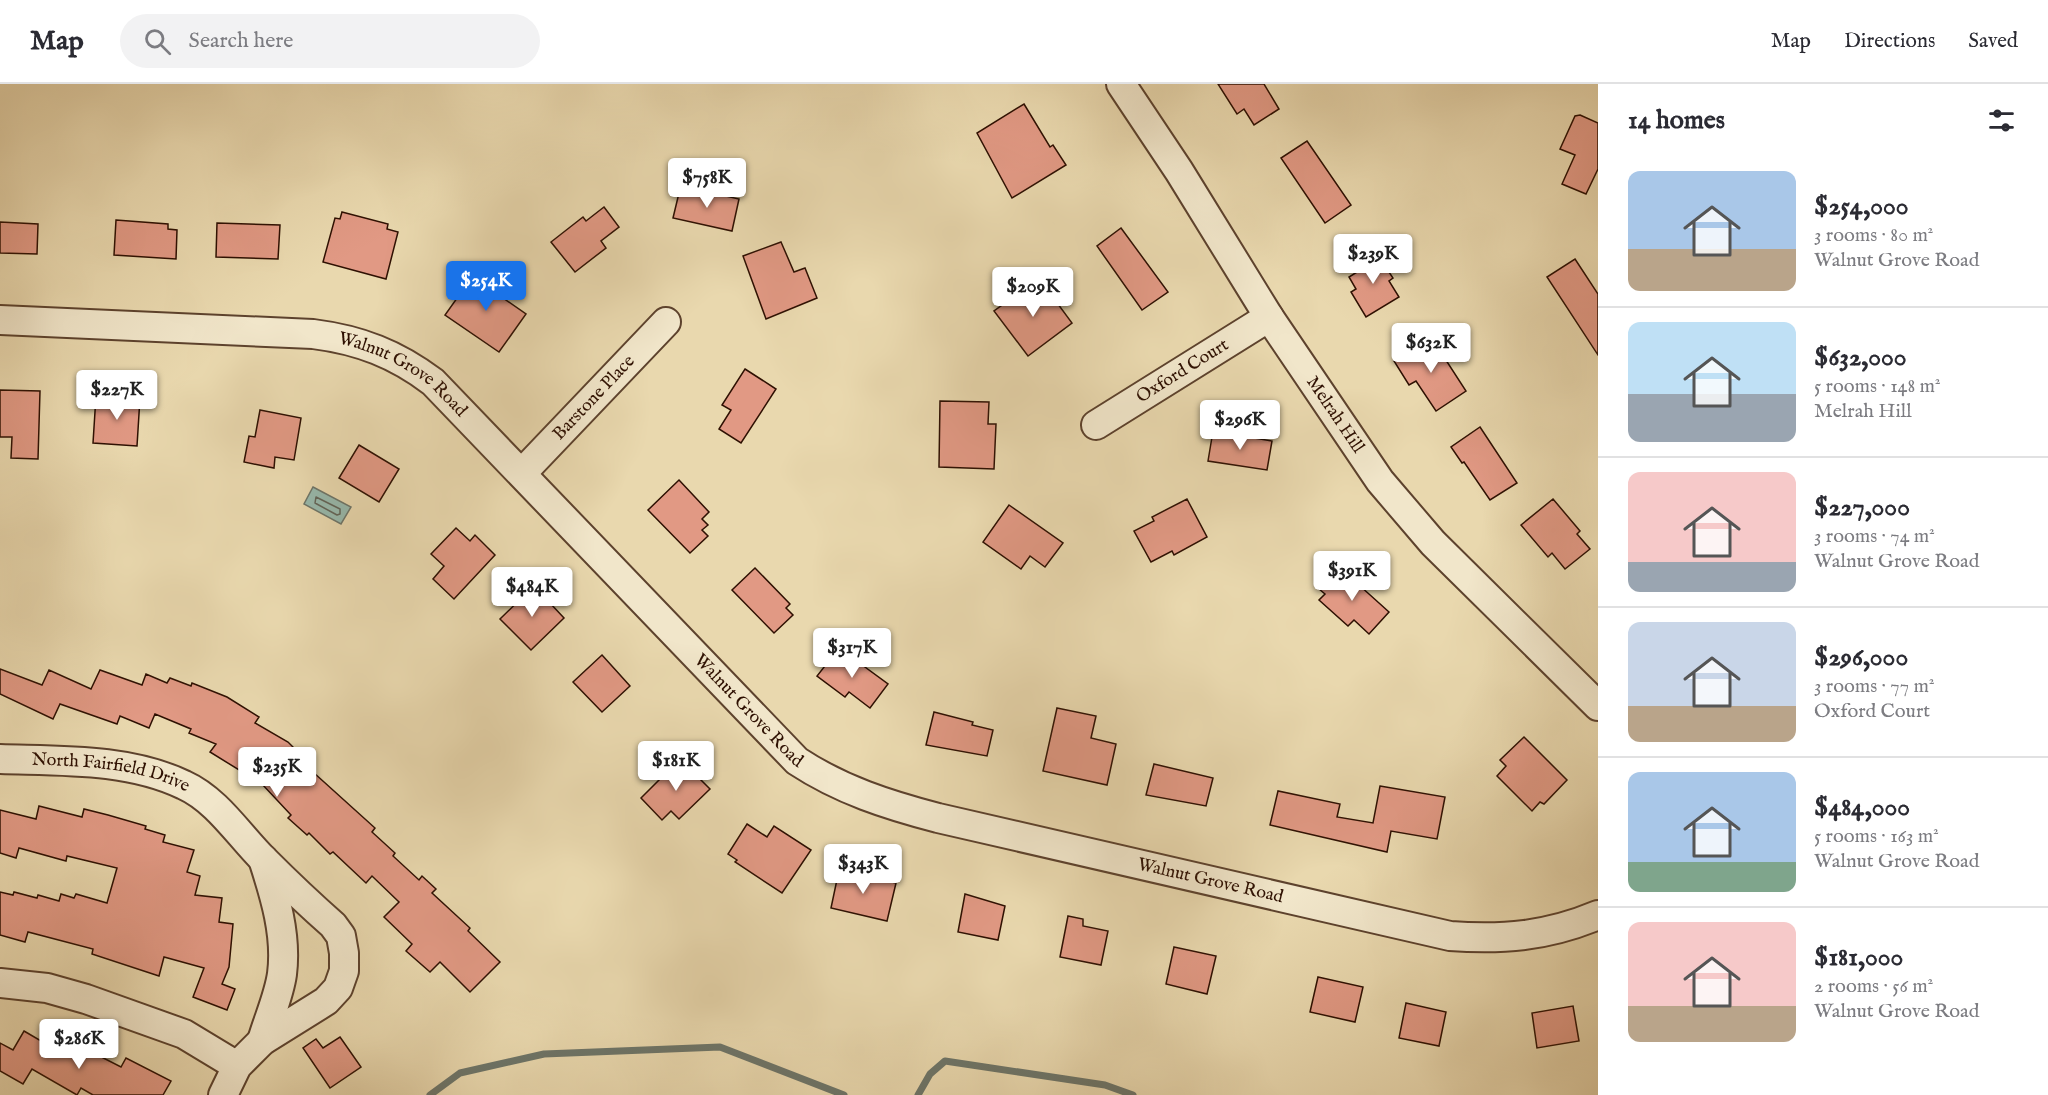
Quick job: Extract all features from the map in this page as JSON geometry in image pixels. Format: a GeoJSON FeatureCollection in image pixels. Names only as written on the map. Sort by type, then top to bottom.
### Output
{"type":"FeatureCollection","features":[{"type":"Feature","properties":{"kind":"street","name":"Melrah Hill"},"geometry":{"type":"LineString","coordinates":[[1121,84],[1179,171],[1269,317],[1380,481],[1433,543],[1598,706]]}},
{"type":"Feature","properties":{"kind":"street","name":"Oxford Court"},"geometry":{"type":"LineString","coordinates":[[1096,425],[1269,317]]}},
{"type":"Feature","properties":{"kind":"street","name":"Walnut Grove Road"},"geometry":{"type":"LineString","coordinates":[[0,320],[313,334],[346,338],[378,348],[407,363],[433,382],[797,761],[822,777],[856,793],[938,818],[1450,936],[1525,937],[1560,930],[1598,915]]}},
{"type":"Feature","properties":{"kind":"street","name":"Barstone Place"},"geometry":{"type":"LineString","coordinates":[[522,473],[666,322]]}},
{"type":"Feature","properties":{"kind":"street","name":"North Fairfield Drive"},"geometry":{"type":"LineString","coordinates":[[0,759],[102,764],[150,771],[186,785],[233,825],[263,859],[333,925],[340,936],[344,971],[338,988],[326,1001],[262,1041],[237,1066],[224,1095]]}},
{"type":"Feature","properties":{"kind":"street","name":"North Fairfield Drive"},"geometry":{"type":"LineString","coordinates":[[262,1041],[282,975],[283,946],[280,919],[263,859]]}},
{"type":"Feature","properties":{"kind":"street"},"geometry":{"type":"LineString","coordinates":[[0,983],[47,988],[86,999],[184,1034],[237,1066]]}},
{"type":"Feature","properties":{"kind":"water"},"geometry":{"type":"Polygon","coordinates":[[[313,487],[351,507],[341,524],[304,504],[313,487]]]}},
{"type":"Feature","properties":{"kind":"building"},"geometry":{"type":"Polygon","coordinates":[[[1218,84],[1264,84],[1279,109],[1254,125],[1244,109],[1237,114],[1218,84]]]}},
{"type":"Feature","properties":{"kind":"building"},"geometry":{"type":"Polygon","coordinates":[[[1024,104],[1050,147],[1053,145],[1066,165],[1012,198],[977,133],[1024,104]]]}},
{"type":"Feature","properties":{"kind":"building"},"geometry":{"type":"Polygon","coordinates":[[[1580,115],[1598,123],[1598,169],[1586,194],[1562,184],[1575,155],[1560,149],[1575,116],[1580,115]]]}},
{"type":"Feature","properties":{"kind":"building"},"geometry":{"type":"Polygon","coordinates":[[[1307,141],[1351,205],[1325,223],[1281,158],[1307,141]]]}},
{"type":"Feature","properties":{"kind":"building"},"geometry":{"type":"Polygon","coordinates":[[[691,188],[739,199],[732,231],[673,218],[679,193],[689,195],[691,188]]]}},
{"type":"Feature","properties":{"kind":"building"},"geometry":{"type":"Polygon","coordinates":[[[604,207],[619,227],[601,241],[606,248],[575,272],[551,242],[583,217],[586,221],[604,207]]]}},
{"type":"Feature","properties":{"kind":"building"},"geometry":{"type":"Polygon","coordinates":[[[342,212],[388,224],[387,229],[398,232],[386,279],[323,262],[335,218],[340,219],[342,212]]]}},
{"type":"Feature","properties":{"kind":"building"},"geometry":{"type":"Polygon","coordinates":[[[116,220],[168,224],[168,229],[177,230],[176,259],[114,255],[116,220]]]}},
{"type":"Feature","properties":{"kind":"building"},"geometry":{"type":"Polygon","coordinates":[[[0,222],[38,224],[37,254],[0,253],[0,222]]]}},
{"type":"Feature","properties":{"kind":"building"},"geometry":{"type":"Polygon","coordinates":[[[217,223],[280,225],[278,259],[216,257],[217,223]]]}},
{"type":"Feature","properties":{"kind":"building"},"geometry":{"type":"Polygon","coordinates":[[[1121,228],[1168,292],[1142,310],[1097,246],[1121,228]]]}},
{"type":"Feature","properties":{"kind":"building"},"geometry":{"type":"Polygon","coordinates":[[[781,242],[794,272],[805,268],[817,298],[766,319],[743,256],[781,242]]]}},
{"type":"Feature","properties":{"kind":"building"},"geometry":{"type":"Polygon","coordinates":[[[1372,252],[1377,262],[1381,260],[1393,278],[1389,281],[1399,297],[1366,317],[1351,292],[1356,289],[1349,277],[1362,269],[1357,261],[1372,252]]]}},
{"type":"Feature","properties":{"kind":"building"},"geometry":{"type":"Polygon","coordinates":[[[1575,259],[1598,294],[1598,355],[1547,277],[1575,259]]]}},
{"type":"Feature","properties":{"kind":"building"},"geometry":{"type":"Polygon","coordinates":[[[477,270],[498,284],[493,291],[526,314],[499,352],[445,315],[477,270]]]}},
{"type":"Feature","properties":{"kind":"building"},"geometry":{"type":"Polygon","coordinates":[[[1041,281],[1072,323],[1028,356],[994,311],[1012,298],[1015,300],[1041,281]]]}},
{"type":"Feature","properties":{"kind":"building"},"geometry":{"type":"Polygon","coordinates":[[[1431,337],[1466,391],[1436,411],[1416,381],[1409,385],[1394,361],[1431,337]]]}},
{"type":"Feature","properties":{"kind":"building"},"geometry":{"type":"Polygon","coordinates":[[[745,369],[776,389],[741,443],[719,429],[731,410],[722,405],[745,369]]]}},
{"type":"Feature","properties":{"kind":"building"},"geometry":{"type":"Polygon","coordinates":[[[0,390],[40,391],[38,459],[11,458],[12,437],[0,437],[0,390]]]}},
{"type":"Feature","properties":{"kind":"building"},"geometry":{"type":"Polygon","coordinates":[[[96,396],[140,398],[137,446],[93,443],[96,396]]]}},
{"type":"Feature","properties":{"kind":"building"},"geometry":{"type":"Polygon","coordinates":[[[940,401],[989,402],[988,424],[996,424],[994,469],[939,467],[940,401]]]}},
{"type":"Feature","properties":{"kind":"building"},"geometry":{"type":"Polygon","coordinates":[[[260,410],[301,418],[294,460],[275,457],[274,468],[244,462],[249,436],[255,437],[260,410]]]}},
{"type":"Feature","properties":{"kind":"building"},"geometry":{"type":"Polygon","coordinates":[[[1480,427],[1517,483],[1490,500],[1451,447],[1480,427]]]}},
{"type":"Feature","properties":{"kind":"building"},"geometry":{"type":"Polygon","coordinates":[[[1213,431],[1272,441],[1267,470],[1208,461],[1213,431]]]}},
{"type":"Feature","properties":{"kind":"building"},"geometry":{"type":"Polygon","coordinates":[[[359,445],[399,469],[379,502],[339,478],[359,445]]]}},
{"type":"Feature","properties":{"kind":"building"},"geometry":{"type":"Polygon","coordinates":[[[679,480],[709,512],[702,519],[708,525],[702,530],[708,536],[690,553],[648,510],[679,480]]]}},
{"type":"Feature","properties":{"kind":"building"},"geometry":{"type":"Polygon","coordinates":[[[1187,499],[1207,537],[1174,555],[1172,551],[1151,562],[1134,531],[1154,521],[1152,517],[1187,499]]]}},
{"type":"Feature","properties":{"kind":"building"},"geometry":{"type":"Polygon","coordinates":[[[1553,499],[1580,531],[1577,534],[1590,549],[1565,569],[1552,553],[1548,557],[1521,525],[1553,499]]]}},
{"type":"Feature","properties":{"kind":"building"},"geometry":{"type":"Polygon","coordinates":[[[1009,505],[1063,543],[1045,567],[1030,556],[1021,569],[983,542],[1009,505]]]}},
{"type":"Feature","properties":{"kind":"building"},"geometry":{"type":"Polygon","coordinates":[[[456,528],[470,541],[475,535],[495,555],[454,599],[433,579],[444,566],[431,554],[456,528]]]}},
{"type":"Feature","properties":{"kind":"building"},"geometry":{"type":"Polygon","coordinates":[[[1339,567],[1389,612],[1369,634],[1354,620],[1348,626],[1319,600],[1325,594],[1319,589],[1339,567]]]}},
{"type":"Feature","properties":{"kind":"building"},"geometry":{"type":"Polygon","coordinates":[[[755,568],[790,604],[786,608],[793,615],[774,633],[732,590],[755,568]]]}},
{"type":"Feature","properties":{"kind":"building"},"geometry":{"type":"Polygon","coordinates":[[[534,586],[564,618],[531,650],[500,619],[534,586]]]}},
{"type":"Feature","properties":{"kind":"building"},"geometry":{"type":"Polygon","coordinates":[[[839,648],[888,684],[870,708],[849,692],[845,697],[817,676],[839,648]]]}},
{"type":"Feature","properties":{"kind":"building"},"geometry":{"type":"Polygon","coordinates":[[[602,655],[630,686],[602,712],[573,682],[602,655]]]}},
{"type":"Feature","properties":{"kind":"building"},"geometry":{"type":"Polygon","coordinates":[[[0,669],[42,685],[49,670],[91,689],[100,670],[142,685],[146,674],[167,683],[170,678],[191,686],[192,683],[227,697],[259,717],[255,723],[288,742],[306,760],[303,763],[375,828],[372,832],[395,853],[393,856],[419,880],[422,876],[436,889],[432,893],[470,928],[468,931],[500,962],[470,992],[440,962],[430,972],[406,951],[412,944],[384,917],[399,902],[372,876],[366,883],[333,852],[330,854],[309,833],[307,835],[288,818],[291,815],[247,768],[244,773],[210,752],[216,744],[189,733],[191,729],[155,714],[149,728],[120,716],[117,724],[60,704],[53,719],[0,694],[0,669]]]}},
{"type":"Feature","properties":{"kind":"building"},"geometry":{"type":"Polygon","coordinates":[[[1057,708],[1096,716],[1091,738],[1116,744],[1107,785],[1043,771],[1057,708]]]}},
{"type":"Feature","properties":{"kind":"building"},"geometry":{"type":"Polygon","coordinates":[[[934,712],[973,722],[972,725],[993,730],[987,756],[926,745],[934,712]]]}},
{"type":"Feature","properties":{"kind":"building"},"geometry":{"type":"Polygon","coordinates":[[[1524,737],[1567,780],[1544,804],[1540,802],[1532,811],[1497,776],[1506,766],[1500,760],[1524,737]]]}},
{"type":"Feature","properties":{"kind":"building"},"geometry":{"type":"Polygon","coordinates":[[[680,759],[710,789],[679,819],[671,811],[662,820],[641,798],[680,759]]]}},
{"type":"Feature","properties":{"kind":"building"},"geometry":{"type":"Polygon","coordinates":[[[1154,764],[1213,778],[1206,806],[1146,795],[1154,764]]]}},
{"type":"Feature","properties":{"kind":"building"},"geometry":{"type":"Polygon","coordinates":[[[1380,786],[1445,797],[1437,839],[1391,831],[1387,852],[1270,825],[1278,791],[1340,804],[1337,817],[1373,823],[1380,786]]]}},
{"type":"Feature","properties":{"kind":"building"},"geometry":{"type":"Polygon","coordinates":[[[39,806],[82,817],[84,809],[108,815],[146,826],[145,829],[165,835],[163,842],[194,850],[187,872],[200,876],[195,895],[222,898],[219,922],[233,924],[229,967],[222,984],[235,989],[227,1010],[193,997],[204,968],[164,957],[159,976],[92,954],[93,949],[28,932],[25,942],[0,935],[0,892],[13,895],[14,892],[37,898],[38,895],[59,901],[61,894],[74,898],[76,894],[107,903],[117,868],[67,856],[66,861],[19,848],[16,858],[0,853],[0,810],[36,819],[39,806]]]}},
{"type":"Feature","properties":{"kind":"building"},"geometry":{"type":"Polygon","coordinates":[[[747,824],[767,837],[774,826],[811,850],[782,893],[735,862],[737,860],[728,854],[747,824]]]}},
{"type":"Feature","properties":{"kind":"building"},"geometry":{"type":"Polygon","coordinates":[[[839,870],[896,883],[887,921],[831,908],[839,870]]]}},
{"type":"Feature","properties":{"kind":"building"},"geometry":{"type":"Polygon","coordinates":[[[965,894],[1005,906],[998,940],[958,932],[965,894]]]}},
{"type":"Feature","properties":{"kind":"building"},"geometry":{"type":"Polygon","coordinates":[[[1068,916],[1083,919],[1083,926],[1108,931],[1101,965],[1060,957],[1068,916]]]}},
{"type":"Feature","properties":{"kind":"building"},"geometry":{"type":"Polygon","coordinates":[[[1174,947],[1216,956],[1207,994],[1166,984],[1174,947]]]}},
{"type":"Feature","properties":{"kind":"building"},"geometry":{"type":"Polygon","coordinates":[[[1318,977],[1363,987],[1355,1022],[1310,1012],[1318,977]]]}},
{"type":"Feature","properties":{"kind":"building"},"geometry":{"type":"Polygon","coordinates":[[[1406,1003],[1446,1012],[1439,1046],[1399,1038],[1406,1003]]]}},
{"type":"Feature","properties":{"kind":"building"},"geometry":{"type":"Polygon","coordinates":[[[1573,1006],[1579,1041],[1537,1048],[1532,1013],[1573,1006]]]}},
{"type":"Feature","properties":{"kind":"building"},"geometry":{"type":"Polygon","coordinates":[[[24,1031],[58,1051],[59,1048],[69,1053],[74,1043],[121,1067],[126,1058],[171,1081],[163,1095],[93,1095],[81,1088],[77,1095],[32,1069],[23,1084],[0,1071],[0,1043],[13,1050],[24,1031]]]}},
{"type":"Feature","properties":{"kind":"building"},"geometry":{"type":"Polygon","coordinates":[[[340,1037],[361,1067],[330,1088],[303,1048],[316,1039],[323,1048],[340,1037]]]}},
{"type":"Feature","properties":{"kind":"waterway"},"geometry":{"type":"LineString","coordinates":[[430,1095],[460,1073],[544,1054],[720,1047],[844,1095]]}},
{"type":"Feature","properties":{"kind":"waterway"},"geometry":{"type":"LineString","coordinates":[[918,1095],[930,1074],[945,1061],[1105,1085],[1133,1095]]}}]}
